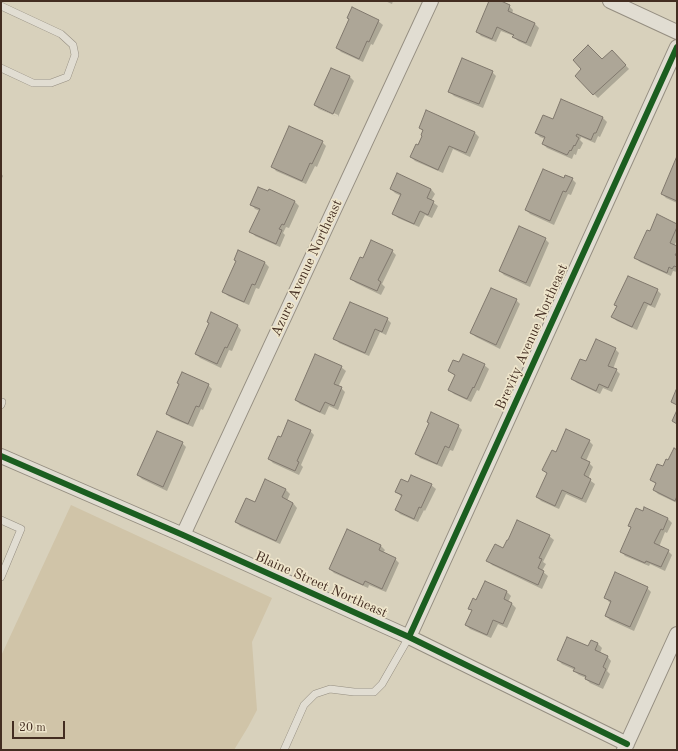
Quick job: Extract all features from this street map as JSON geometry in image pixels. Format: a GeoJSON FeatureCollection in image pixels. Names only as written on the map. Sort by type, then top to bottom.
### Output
{"type":"FeatureCollection","features":[{"type":"Feature","properties":{"kind":"street","name":"Azure Avenue Northeast"},"geometry":{"type":"LineString","coordinates":[[183,536],[432,1]]}},
{"type":"Feature","properties":{"kind":"street"},"geometry":{"type":"LineString","coordinates":[[610,1],[677,32]]}},
{"type":"Feature","properties":{"kind":"street","name":"Brevity Avenue Northeast"},"geometry":{"type":"LineString","coordinates":[[409,638],[677,47]]}},
{"type":"Feature","properties":{"kind":"street","name":"Blaine Street Northeast"},"geometry":{"type":"LineString","coordinates":[[1,456],[409,638],[625,747]]}},
{"type":"Feature","properties":{"kind":"street"},"geometry":{"type":"LineString","coordinates":[[625,747],[677,634]]}},
{"type":"Feature","properties":{"kind":"lane"},"geometry":{"type":"LineString","coordinates":[[1,6],[61,34],[73,45],[75,55],[67,76],[51,83],[33,83],[1,68]]}},
{"type":"Feature","properties":{"kind":"lane"},"geometry":{"type":"LineString","coordinates":[[1,402],[1,405]]}},
{"type":"Feature","properties":{"kind":"lane"},"geometry":{"type":"LineString","coordinates":[[1,520],[22,529],[1,576]]}},
{"type":"Feature","properties":{"kind":"lane"},"geometry":{"type":"LineString","coordinates":[[284,750],[304,705],[315,694],[330,689],[354,692],[374,692],[382,684],[409,638]]}},
{"type":"Feature","properties":{"kind":"shaded area"},"geometry":{"type":"Polygon","coordinates":[[[71,505],[272,598],[252,642],[257,710],[234,750],[1,750],[1,656],[71,505]]]}},
{"type":"Feature","properties":{"kind":"building"},"geometry":{"type":"Polygon","coordinates":[[[489,1],[501,1],[510,5],[508,11],[535,23],[526,43],[512,37],[514,35],[497,27],[492,39],[476,32],[489,1]]]}},
{"type":"Feature","properties":{"kind":"building"},"geometry":{"type":"Polygon","coordinates":[[[352,7],[379,20],[359,59],[336,48],[349,19],[347,18],[352,7]]]}},
{"type":"Feature","properties":{"kind":"building"},"geometry":{"type":"Polygon","coordinates":[[[588,45],[602,59],[612,50],[626,65],[593,95],[575,76],[581,69],[573,60],[588,45]]]}},
{"type":"Feature","properties":{"kind":"building"},"geometry":{"type":"Polygon","coordinates":[[[462,58],[493,71],[479,104],[448,92],[462,58]]]}},
{"type":"Feature","properties":{"kind":"building"},"geometry":{"type":"Polygon","coordinates":[[[331,68],[350,76],[333,114],[314,105],[331,68]]]}},
{"type":"Feature","properties":{"kind":"building"},"geometry":{"type":"Polygon","coordinates":[[[561,99],[603,117],[591,140],[577,134],[576,136],[579,138],[575,146],[574,145],[567,155],[542,144],[545,137],[535,133],[543,115],[553,119],[561,99]]]}},
{"type":"Feature","properties":{"kind":"building"},"geometry":{"type":"Polygon","coordinates":[[[426,110],[475,132],[466,153],[449,146],[438,170],[410,157],[416,144],[418,145],[422,136],[423,130],[419,128],[426,110]]]}},
{"type":"Feature","properties":{"kind":"building"},"geometry":{"type":"Polygon","coordinates":[[[289,126],[323,141],[312,164],[310,163],[302,181],[271,167],[289,126]]]}},
{"type":"Feature","properties":{"kind":"building"},"geometry":{"type":"Polygon","coordinates":[[[677,156],[677,201],[661,194],[677,156]]]}},
{"type":"Feature","properties":{"kind":"building"},"geometry":{"type":"Polygon","coordinates":[[[543,169],[564,178],[565,175],[573,178],[566,192],[563,191],[550,221],[525,210],[543,169]]]}},
{"type":"Feature","properties":{"kind":"building"},"geometry":{"type":"Polygon","coordinates":[[[397,173],[431,189],[427,198],[434,201],[428,215],[420,211],[414,224],[392,214],[401,194],[390,189],[397,173]]]}},
{"type":"Feature","properties":{"kind":"building"},"geometry":{"type":"Polygon","coordinates":[[[258,187],[268,191],[269,189],[295,201],[284,225],[282,224],[279,229],[282,230],[276,244],[249,232],[260,209],[250,205],[258,187]]]}},
{"type":"Feature","properties":{"kind":"building"},"geometry":{"type":"Polygon","coordinates":[[[657,214],[677,224],[670,243],[677,246],[677,252],[675,255],[677,256],[677,267],[674,266],[672,269],[669,267],[667,273],[634,258],[647,230],[650,231],[657,214]]]}},
{"type":"Feature","properties":{"kind":"building"},"geometry":{"type":"Polygon","coordinates":[[[519,226],[546,238],[526,283],[499,271],[519,226]]]}},
{"type":"Feature","properties":{"kind":"building"},"geometry":{"type":"Polygon","coordinates":[[[371,240],[393,250],[378,280],[381,282],[377,291],[350,279],[360,257],[363,258],[371,240]]]}},
{"type":"Feature","properties":{"kind":"building"},"geometry":{"type":"Polygon","coordinates":[[[238,250],[265,262],[255,285],[252,284],[244,302],[222,292],[236,261],[234,260],[238,250]]]}},
{"type":"Feature","properties":{"kind":"building"},"geometry":{"type":"Polygon","coordinates":[[[628,276],[658,289],[651,305],[644,302],[632,327],[611,317],[617,306],[614,305],[628,276]]]}},
{"type":"Feature","properties":{"kind":"building"},"geometry":{"type":"Polygon","coordinates":[[[491,288],[517,299],[496,345],[470,333],[491,288]]]}},
{"type":"Feature","properties":{"kind":"building"},"geometry":{"type":"Polygon","coordinates":[[[350,302],[388,318],[382,332],[375,329],[365,353],[333,339],[350,302]]]}},
{"type":"Feature","properties":{"kind":"building"},"geometry":{"type":"Polygon","coordinates":[[[211,312],[238,325],[227,348],[225,347],[217,364],[195,354],[209,323],[207,322],[211,312]]]}},
{"type":"Feature","properties":{"kind":"building"},"geometry":{"type":"Polygon","coordinates":[[[596,339],[616,348],[608,366],[617,369],[608,388],[599,384],[596,391],[571,379],[580,359],[586,361],[596,339]]]}},
{"type":"Feature","properties":{"kind":"building"},"geometry":{"type":"Polygon","coordinates":[[[315,354],[342,366],[334,384],[342,387],[334,406],[325,402],[320,412],[295,400],[315,354]]]}},
{"type":"Feature","properties":{"kind":"building"},"geometry":{"type":"Polygon","coordinates":[[[463,354],[485,364],[467,399],[448,390],[455,375],[448,371],[453,360],[459,362],[463,354]]]}},
{"type":"Feature","properties":{"kind":"building"},"geometry":{"type":"Polygon","coordinates":[[[182,372],[209,384],[199,407],[196,406],[188,424],[166,414],[179,384],[177,383],[182,372]]]}},
{"type":"Feature","properties":{"kind":"building"},"geometry":{"type":"Polygon","coordinates":[[[677,390],[677,405],[671,402],[677,390]]]}},
{"type":"Feature","properties":{"kind":"building"},"geometry":{"type":"Polygon","coordinates":[[[677,410],[677,424],[672,421],[677,410]]]}},
{"type":"Feature","properties":{"kind":"building"},"geometry":{"type":"Polygon","coordinates":[[[431,412],[459,425],[449,448],[445,446],[437,464],[415,454],[429,423],[427,422],[431,412]]]}},
{"type":"Feature","properties":{"kind":"building"},"geometry":{"type":"Polygon","coordinates":[[[288,420],[311,430],[297,461],[299,462],[295,471],[268,459],[278,436],[281,437],[288,420]]]}},
{"type":"Feature","properties":{"kind":"building"},"geometry":{"type":"Polygon","coordinates":[[[566,429],[590,440],[581,458],[590,462],[584,475],[591,479],[582,499],[562,490],[555,506],[536,497],[547,473],[542,470],[552,450],[556,452],[566,429]]]}},
{"type":"Feature","properties":{"kind":"building"},"geometry":{"type":"Polygon","coordinates":[[[157,431],[183,442],[163,487],[137,475],[157,431]]]}},
{"type":"Feature","properties":{"kind":"building"},"geometry":{"type":"Polygon","coordinates":[[[674,448],[677,450],[677,496],[675,501],[653,490],[656,483],[650,480],[657,464],[663,466],[674,448]]]}},
{"type":"Feature","properties":{"kind":"building"},"geometry":{"type":"Polygon","coordinates":[[[411,475],[432,484],[414,519],[395,510],[402,495],[395,492],[401,479],[408,482],[411,475]]]}},
{"type":"Feature","properties":{"kind":"building"},"geometry":{"type":"Polygon","coordinates":[[[265,479],[286,489],[282,497],[293,503],[276,541],[235,522],[246,498],[255,502],[265,479]]]}},
{"type":"Feature","properties":{"kind":"building"},"geometry":{"type":"Polygon","coordinates":[[[644,507],[668,518],[663,530],[661,529],[654,543],[669,550],[661,567],[646,561],[645,563],[620,552],[631,527],[628,526],[636,508],[643,511],[644,507]]]}},
{"type":"Feature","properties":{"kind":"building"},"geometry":{"type":"Polygon","coordinates":[[[517,520],[550,535],[539,558],[542,559],[538,568],[544,571],[538,585],[486,561],[495,544],[503,548],[517,520]]]}},
{"type":"Feature","properties":{"kind":"building"},"geometry":{"type":"Polygon","coordinates":[[[347,529],[381,545],[379,550],[396,558],[382,589],[365,581],[363,585],[329,569],[347,529]]]}},
{"type":"Feature","properties":{"kind":"building"},"geometry":{"type":"Polygon","coordinates":[[[615,572],[648,587],[630,627],[605,616],[611,601],[604,598],[615,572]]]}},
{"type":"Feature","properties":{"kind":"building"},"geometry":{"type":"Polygon","coordinates":[[[485,581],[507,591],[504,599],[512,603],[503,624],[493,620],[487,635],[465,625],[472,610],[468,609],[473,598],[476,600],[485,581]]]}},
{"type":"Feature","properties":{"kind":"building"},"geometry":{"type":"Polygon","coordinates":[[[567,637],[588,646],[591,640],[598,643],[595,650],[608,656],[603,667],[606,669],[599,685],[585,679],[586,676],[573,671],[575,668],[557,660],[567,637]]]}},
{"type":"Feature","properties":{"kind":"cycle path"},"geometry":{"type":"LineString","coordinates":[[409,637],[677,47]]}},
{"type":"Feature","properties":{"kind":"cycle path"},"geometry":{"type":"LineString","coordinates":[[1,456],[183,535],[409,637],[627,744]]}}]}
